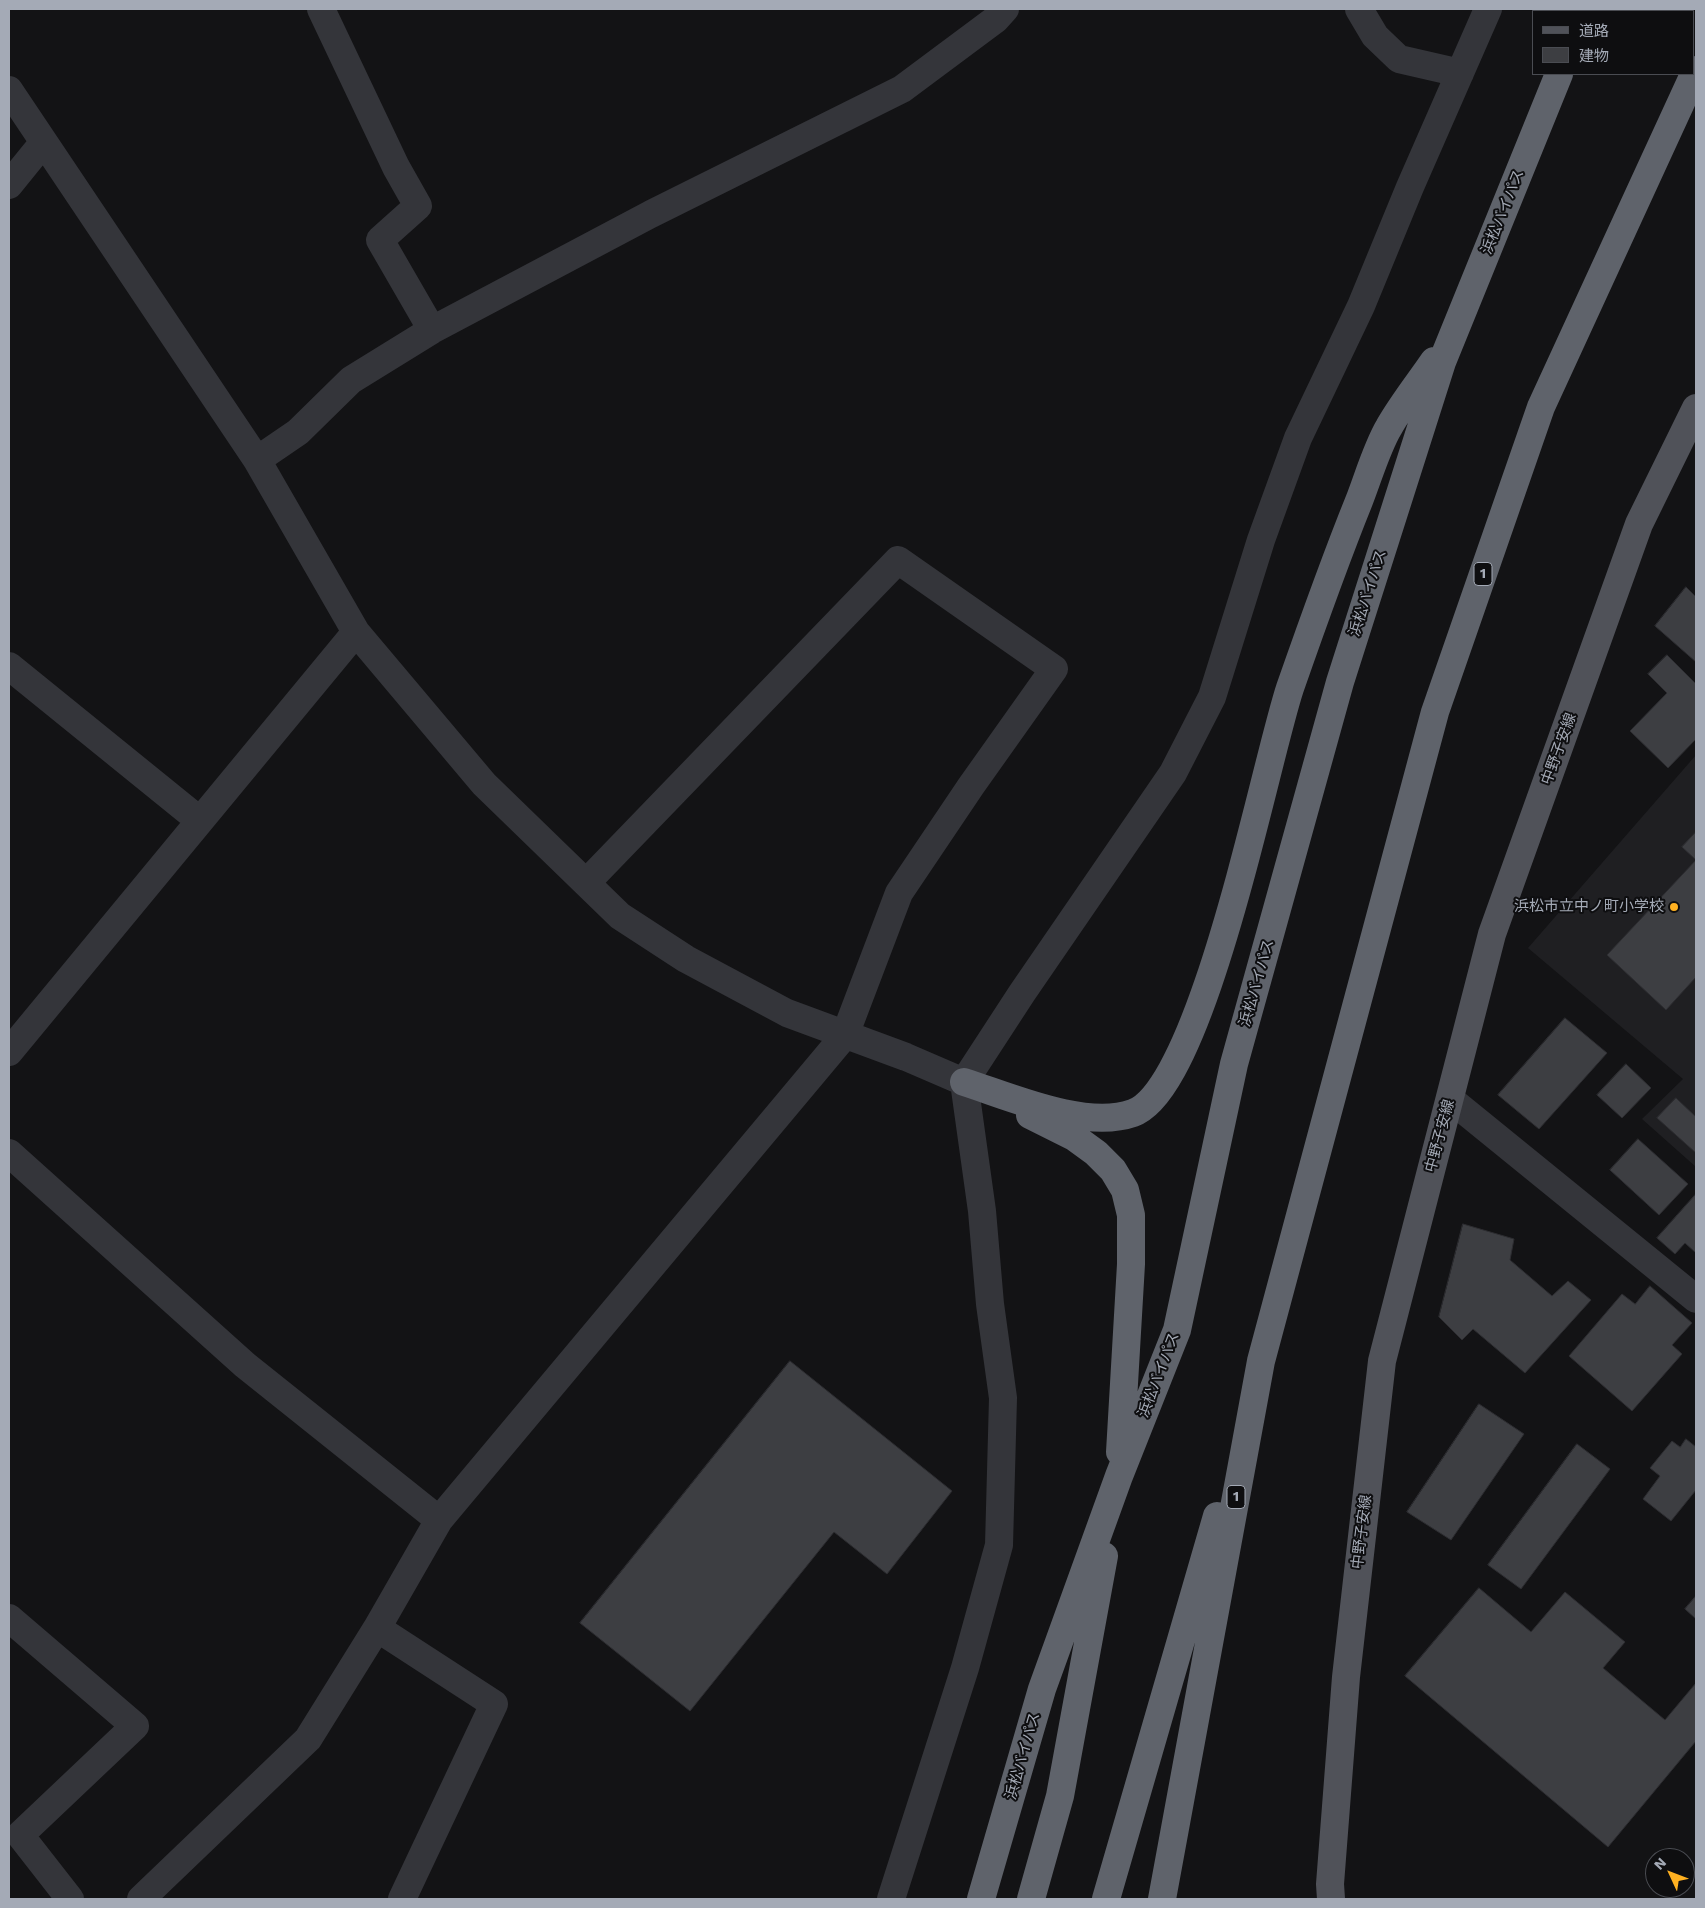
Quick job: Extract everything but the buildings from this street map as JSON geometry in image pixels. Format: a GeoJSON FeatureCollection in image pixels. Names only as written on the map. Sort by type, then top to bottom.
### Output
{"type":"FeatureCollection","features":[{"type":"Feature","properties":{"kind":"highway","name":"浜松バイパス"},"geometry":{"type":"LineString","coordinates":[[981,1899],[1042,1689],[1119,1476],[1177,1330],[1234,1064],[1340,682],[1442,362],[1559,75]]}},
{"type":"Feature","properties":{"kind":"highway","name":"1"},"geometry":{"type":"LineString","coordinates":[[1162,1899],[1261,1361],[1435,712],[1541,407],[1694,75]]}},
{"type":"Feature","properties":{"kind":"highway","name":"1"},"geometry":{"type":"LineString","coordinates":[[1671,124],[1696,92]]}},
{"type":"Feature","properties":{"kind":"highway"},"geometry":{"type":"LineString","coordinates":[[964,1082],[1055,1112],[1102,1118],[1135,1113],[1155,1096],[1178,1058],[1192,1027],[1229,922],[1289,692],[1337,556],[1388,429],[1454,332]]}},
{"type":"Feature","properties":{"kind":"highway"},"geometry":{"type":"LineString","coordinates":[[964,1082],[1074,1137],[1096,1152],[1113,1170],[1125,1190],[1131,1215],[1131,1264],[1119,1476],[1060,1796],[1031,1899]]}},
{"type":"Feature","properties":{"kind":"highway"},"geometry":{"type":"LineString","coordinates":[[1106,1899],[1261,1361]]}},
{"type":"Feature","properties":{"kind":"main road","name":"中野子安線"},"geometry":{"type":"LineString","coordinates":[[1331,1899],[1330,1884],[1346,1677],[1382,1361],[1492,934],[1639,524],[1696,408]]}},
{"type":"Feature","properties":{"kind":"street"},"geometry":{"type":"LineString","coordinates":[[320,9],[396,167],[418,206],[380,240],[432,330]]}},
{"type":"Feature","properties":{"kind":"street"},"geometry":{"type":"LineString","coordinates":[[257,460],[298,432],[351,380],[432,330],[651,214],[902,89],[996,19],[1005,9]]}},
{"type":"Feature","properties":{"kind":"street"},"geometry":{"type":"LineString","coordinates":[[1359,9],[1375,36],[1399,58],[1460,73]]}},
{"type":"Feature","properties":{"kind":"street"},"geometry":{"type":"LineString","coordinates":[[891,1899],[965,1668],[999,1545],[1003,1398],[990,1304],[982,1211],[964,1082],[1022,993],[1173,773],[1212,697],[1261,540],[1298,438],[1361,306],[1488,9]]}},
{"type":"Feature","properties":{"kind":"street"},"geometry":{"type":"LineString","coordinates":[[9,90],[257,460],[356,632],[484,784],[620,916],[686,959],[787,1013],[906,1057],[964,1082]]}},
{"type":"Feature","properties":{"kind":"street"},"geometry":{"type":"LineString","coordinates":[[9,185],[43,143]]}},
{"type":"Feature","properties":{"kind":"street"},"geometry":{"type":"LineString","coordinates":[[142,1899],[308,1739],[377,1628],[440,1520],[845,1035],[899,893],[971,786],[1054,669],[898,560],[586,883]]}},
{"type":"Feature","properties":{"kind":"street"},"geometry":{"type":"LineString","coordinates":[[9,1052],[356,632]]}},
{"type":"Feature","properties":{"kind":"street"},"geometry":{"type":"LineString","coordinates":[[9,666],[199,820]]}},
{"type":"Feature","properties":{"kind":"street"},"geometry":{"type":"LineString","coordinates":[[1450,1099],[1696,1299]]}},
{"type":"Feature","properties":{"kind":"street"},"geometry":{"type":"LineString","coordinates":[[9,1153],[244,1366],[440,1520]]}},
{"type":"Feature","properties":{"kind":"street"},"geometry":{"type":"LineString","coordinates":[[9,1618],[135,1726],[20,1836],[70,1899]]}},
{"type":"Feature","properties":{"kind":"street"},"geometry":{"type":"LineString","coordinates":[[377,1628],[494,1704],[402,1899]]}},
{"type":"Feature","properties":{"kind":"shaded area"},"geometry":{"type":"Polygon","coordinates":[[[1696,755],[1696,1167],[1642,1119],[1683,1079],[1528,948],[1696,755]]]}},
{"type":"Feature","properties":{"kind":"place","name":"浜松市立中ノ町小学校"},"geometry":{"type":"Point","coordinates":[1674,907]}}]}
